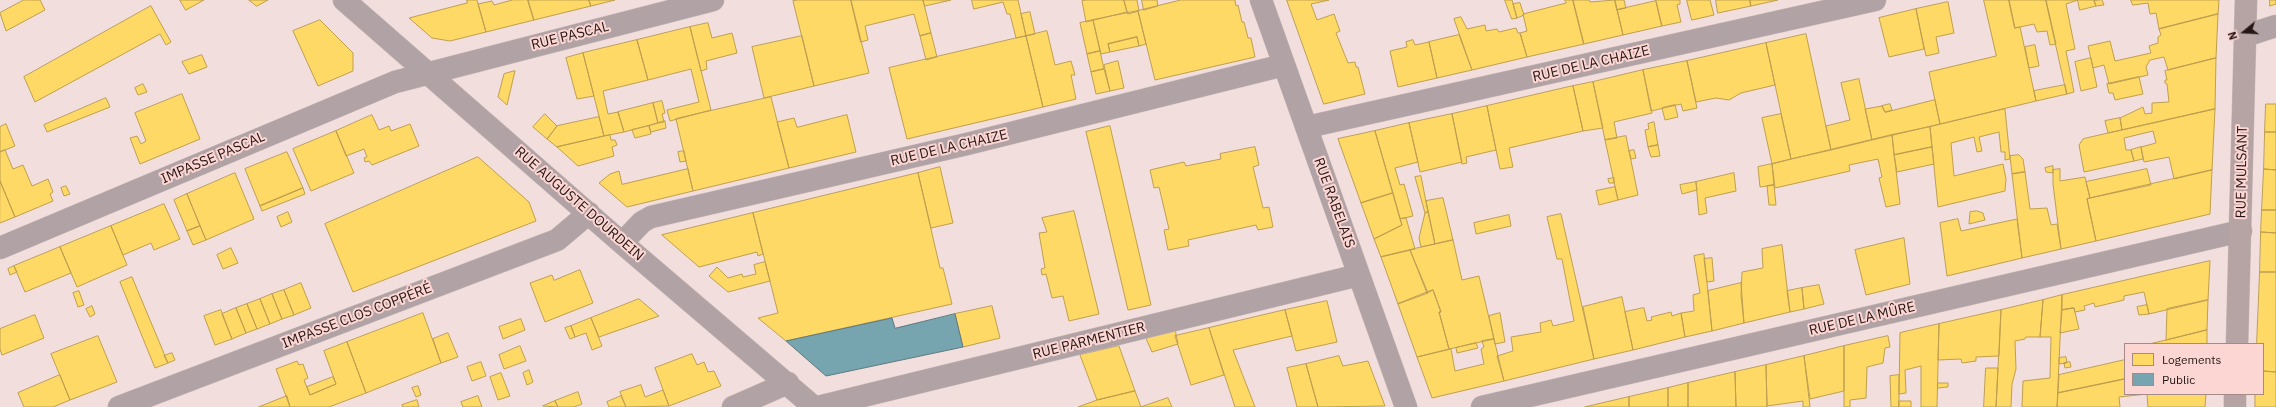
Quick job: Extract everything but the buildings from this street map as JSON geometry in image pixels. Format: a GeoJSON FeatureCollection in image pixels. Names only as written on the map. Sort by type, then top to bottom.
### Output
{"type":"FeatureCollection","features":[{"type":"Feature","properties":{"kind":"main road","name":"RUE MULSANT"},"geometry":{"type":"LineString","coordinates":[[2237,343],[2246,0]]}},
{"type":"Feature","properties":{"kind":"main road"},"geometry":{"type":"LineString","coordinates":[[2235,395],[2235,407]]}},
{"type":"Feature","properties":{"kind":"street","name":"RUE AUGUSTE DOURDEIN"},"geometry":{"type":"LineString","coordinates":[[344,0],[622,243],[788,383],[814,407]]}},
{"type":"Feature","properties":{"kind":"street","name":"RUE PASCAL"},"geometry":{"type":"LineString","coordinates":[[428,73],[713,0]]}},
{"type":"Feature","properties":{"kind":"street","name":"RUE RABELAIS"},"geometry":{"type":"LineString","coordinates":[[1261,0],[1406,407]]}},
{"type":"Feature","properties":{"kind":"street","name":"RUE DE LA CHAIZE"},"geometry":{"type":"LineString","coordinates":[[1306,127],[1875,0]]}},
{"type":"Feature","properties":{"kind":"street"},"geometry":{"type":"LineString","coordinates":[[2245,36],[2276,26]]}},
{"type":"Feature","properties":{"kind":"street","name":"RUE DE LA CHAIZE"},"geometry":{"type":"LineString","coordinates":[[622,243],[642,222],[651,217],[967,144],[1284,64]]}},
{"type":"Feature","properties":{"kind":"street","name":"IMPASSE PASCAL"},"geometry":{"type":"LineString","coordinates":[[0,248],[395,82],[428,73]]}},
{"type":"Feature","properties":{"kind":"street","name":"IMPASSE CLOS COPPÉRÉ"},"geometry":{"type":"LineString","coordinates":[[119,407],[557,240],[589,213]]}},
{"type":"Feature","properties":{"kind":"street","name":"RUE DE LA MÛRE"},"geometry":{"type":"LineString","coordinates":[[1482,407],[2241,230]]}},
{"type":"Feature","properties":{"kind":"street","name":"RUE PARMENTIER"},"geometry":{"type":"LineString","coordinates":[[818,407],[1360,275]]}},
{"type":"Feature","properties":{"kind":"street"},"geometry":{"type":"LineString","coordinates":[[733,407],[788,383]]}}]}
